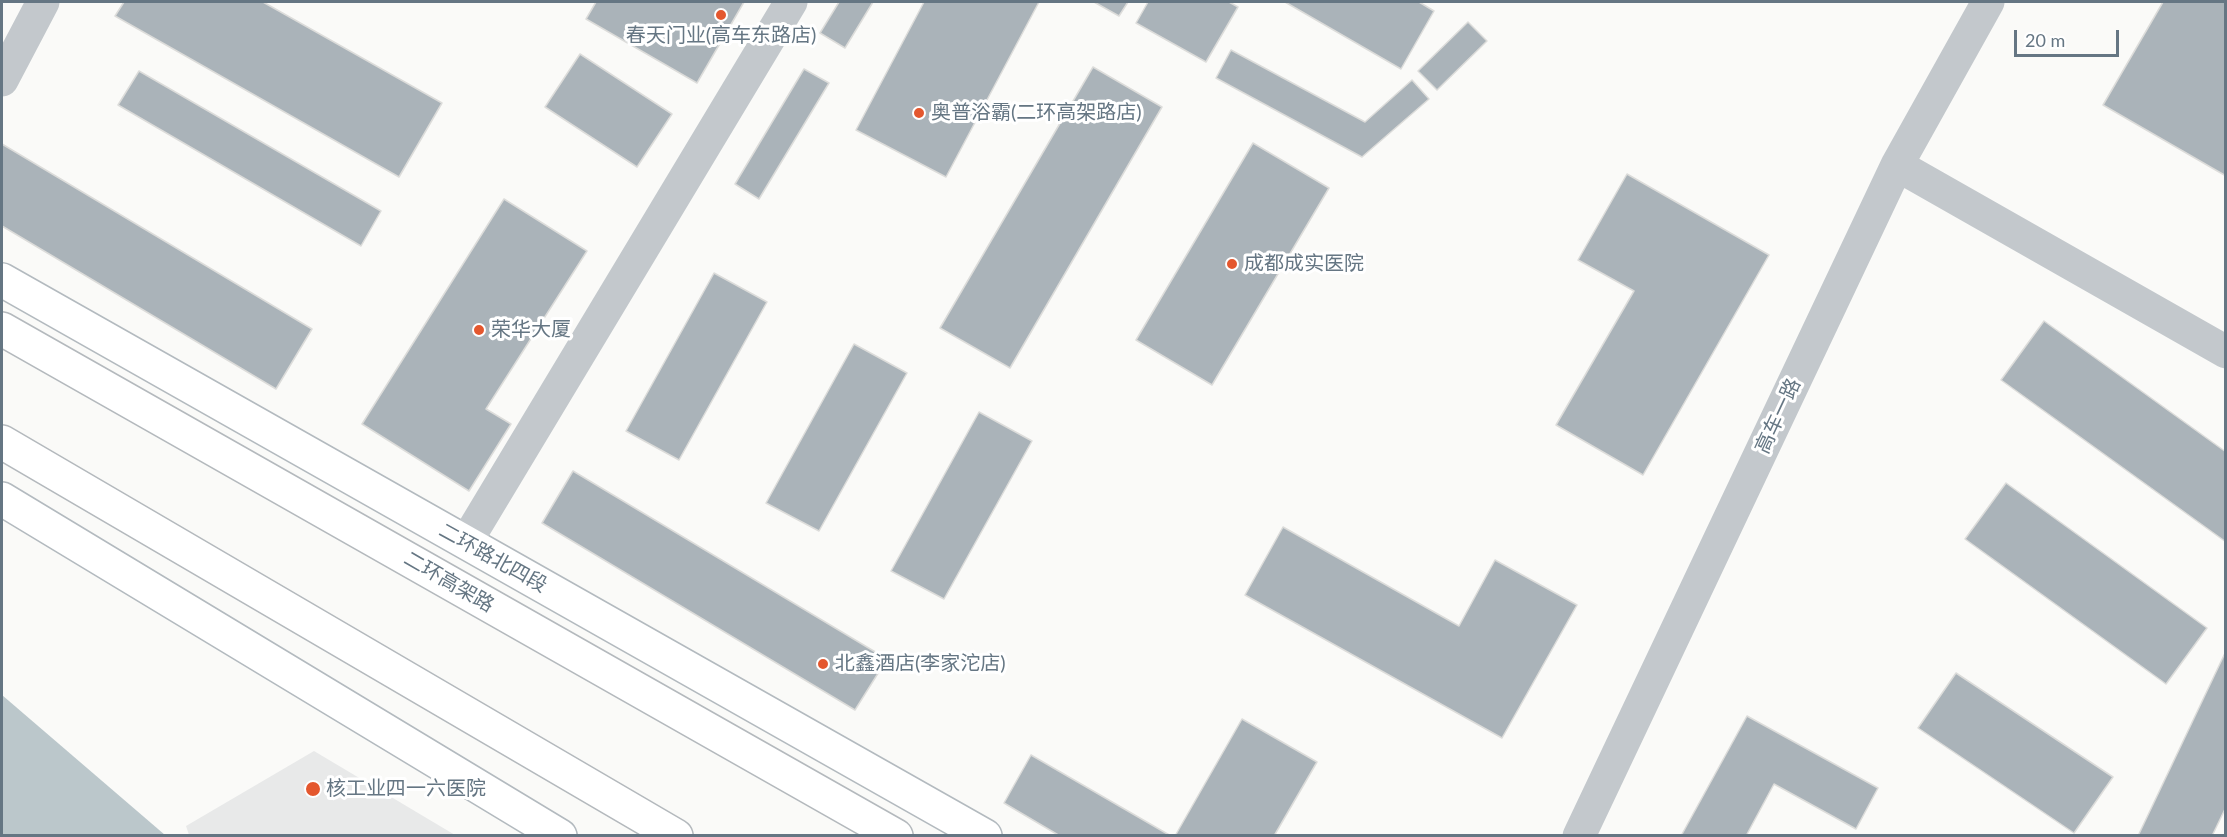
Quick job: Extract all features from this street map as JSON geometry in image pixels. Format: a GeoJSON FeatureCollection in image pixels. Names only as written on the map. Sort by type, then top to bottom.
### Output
{"type":"FeatureCollection","features":[{"type":"Feature","properties":{"kind":"main road","name":"二环路北四段"},"geometry":{"type":"LineString","coordinates":[[2,280],[985,836]]}},
{"type":"Feature","properties":{"kind":"main road","name":"二环高架路"},"geometry":{"type":"LineString","coordinates":[[2,329],[896,836]]}},
{"type":"Feature","properties":{"kind":"main road"},"geometry":{"type":"LineString","coordinates":[[2,442],[676,836]]}},
{"type":"Feature","properties":{"kind":"main road"},"geometry":{"type":"LineString","coordinates":[[2,499],[560,836]]}},
{"type":"Feature","properties":{"kind":"street"},"geometry":{"type":"LineString","coordinates":[[2,80],[43,2]]}},
{"type":"Feature","properties":{"kind":"street"},"geometry":{"type":"LineString","coordinates":[[466,542],[791,2]]}},
{"type":"Feature","properties":{"kind":"street","name":"高车一路"},"geometry":{"type":"LineString","coordinates":[[1579,836],[1898,165],[1988,2]]}},
{"type":"Feature","properties":{"kind":"street"},"geometry":{"type":"LineString","coordinates":[[1898,165],[2226,352]]}},
{"type":"Feature","properties":{"kind":"shaded area"},"geometry":{"type":"Polygon","coordinates":[[[2,695],[165,835],[2,835],[2,695]]]}},
{"type":"Feature","properties":{"kind":"shaded area","name":"核工业四一六医院"},"geometry":{"type":"Polygon","coordinates":[[[314,751],[455,835],[189,835],[186,826],[314,751]]]}},
{"type":"Feature","properties":{"kind":"building"},"geometry":{"type":"Polygon","coordinates":[[[124,2],[263,2],[442,103],[399,177],[115,16],[124,2]]]}},
{"type":"Feature","properties":{"kind":"building"},"geometry":{"type":"Polygon","coordinates":[[[596,2],[744,2],[697,83],[586,19],[596,2]]]}},
{"type":"Feature","properties":{"kind":"building"},"geometry":{"type":"Polygon","coordinates":[[[839,2],[873,2],[845,48],[820,33],[839,2]]]}},
{"type":"Feature","properties":{"kind":"building"},"geometry":{"type":"Polygon","coordinates":[[[924,2],[1039,2],[946,177],[856,130],[924,2]]]}},
{"type":"Feature","properties":{"kind":"building"},"geometry":{"type":"Polygon","coordinates":[[[1094,2],[1128,2],[1119,16],[1094,2]]]}},
{"type":"Feature","properties":{"kind":"building"},"geometry":{"type":"Polygon","coordinates":[[[1148,2],[1229,2],[1238,7],[1206,62],[1136,23],[1148,2]]]}},
{"type":"Feature","properties":{"kind":"building"},"geometry":{"type":"Polygon","coordinates":[[[1285,2],[1419,2],[1434,11],[1401,69],[1285,2]]]}},
{"type":"Feature","properties":{"kind":"building"},"geometry":{"type":"Polygon","coordinates":[[[2163,2],[2226,2],[2226,176],[2103,105],[2163,2]]]}},
{"type":"Feature","properties":{"kind":"building"},"geometry":{"type":"Polygon","coordinates":[[[1468,22],[1487,41],[1437,90],[1418,71],[1468,22]]]}},
{"type":"Feature","properties":{"kind":"building"},"geometry":{"type":"Polygon","coordinates":[[[1231,50],[1365,122],[1412,80],[1429,99],[1362,157],[1216,78],[1231,50]]]}},
{"type":"Feature","properties":{"kind":"building"},"geometry":{"type":"Polygon","coordinates":[[[580,54],[672,114],[637,167],[545,107],[580,54]]]}},
{"type":"Feature","properties":{"kind":"building"},"geometry":{"type":"Polygon","coordinates":[[[1093,67],[1162,107],[1010,368],[940,328],[1093,67]]]}},
{"type":"Feature","properties":{"kind":"building"},"geometry":{"type":"Polygon","coordinates":[[[804,69],[829,83],[759,199],[735,184],[804,69]]]}},
{"type":"Feature","properties":{"kind":"building"},"geometry":{"type":"Polygon","coordinates":[[[139,71],[381,211],[361,246],[118,105],[139,71]]]}},
{"type":"Feature","properties":{"kind":"building","name":"成都成实医院"},"geometry":{"type":"Polygon","coordinates":[[[1253,143],[1329,188],[1212,385],[1136,340],[1253,143]]]}},
{"type":"Feature","properties":{"kind":"building"},"geometry":{"type":"Polygon","coordinates":[[[2,144],[312,329],[276,389],[2,226],[2,144]]]}},
{"type":"Feature","properties":{"kind":"building"},"geometry":{"type":"Polygon","coordinates":[[[1627,174],[1769,255],[1643,475],[1556,425],[1634,291],[1578,260],[1627,174]]]}},
{"type":"Feature","properties":{"kind":"building","name":"荣华大厦"},"geometry":{"type":"Polygon","coordinates":[[[504,199],[587,251],[486,409],[511,424],[469,491],[362,424],[504,199]]]}},
{"type":"Feature","properties":{"kind":"building"},"geometry":{"type":"Polygon","coordinates":[[[714,273],[767,302],[679,460],[626,431],[714,273]]]}},
{"type":"Feature","properties":{"kind":"building"},"geometry":{"type":"Polygon","coordinates":[[[2044,321],[2226,452],[2226,542],[2001,380],[2044,321]]]}},
{"type":"Feature","properties":{"kind":"building"},"geometry":{"type":"Polygon","coordinates":[[[854,344],[907,373],[819,531],[766,503],[854,344]]]}},
{"type":"Feature","properties":{"kind":"building"},"geometry":{"type":"Polygon","coordinates":[[[979,412],[1032,441],[944,599],[891,571],[979,412]]]}},
{"type":"Feature","properties":{"kind":"building"},"geometry":{"type":"Polygon","coordinates":[[[573,471],[887,659],[855,710],[542,523],[573,471]]]}},
{"type":"Feature","properties":{"kind":"building"},"geometry":{"type":"Polygon","coordinates":[[[2006,483],[2207,628],[2166,684],[1965,539],[2006,483]]]}},
{"type":"Feature","properties":{"kind":"building"},"geometry":{"type":"Polygon","coordinates":[[[1283,527],[1459,626],[1495,560],[1577,605],[1502,738],[1245,595],[1283,527]]]}},
{"type":"Feature","properties":{"kind":"building"},"geometry":{"type":"Polygon","coordinates":[[[2226,651],[2226,807],[2212,836],[2138,836],[2226,651]]]}},
{"type":"Feature","properties":{"kind":"building"},"geometry":{"type":"Polygon","coordinates":[[[1956,673],[2113,777],[2074,833],[1918,728],[1956,673]]]}},
{"type":"Feature","properties":{"kind":"building"},"geometry":{"type":"Polygon","coordinates":[[[1747,716],[1878,788],[1856,829],[1774,784],[1746,836],[1681,836],[1747,716]]]}},
{"type":"Feature","properties":{"kind":"building"},"geometry":{"type":"Polygon","coordinates":[[[1242,719],[1317,762],[1274,836],[1175,836],[1242,719]]]}},
{"type":"Feature","properties":{"kind":"building"},"geometry":{"type":"Polygon","coordinates":[[[1031,755],[1171,836],[1060,836],[1004,803],[1031,755]]]}},
{"type":"Feature","properties":{"kind":"place","name":"春天门业(高车东路店)"},"geometry":{"type":"Point","coordinates":[721,15]}},
{"type":"Feature","properties":{"kind":"place","name":"奥普浴霸(二环高架路店)"},"geometry":{"type":"Point","coordinates":[919,113]}},
{"type":"Feature","properties":{"kind":"place","name":"成都成实医院"},"geometry":{"type":"Point","coordinates":[1232,264]}},
{"type":"Feature","properties":{"kind":"place","name":"荣华大厦"},"geometry":{"type":"Point","coordinates":[479,330]}},
{"type":"Feature","properties":{"kind":"place","name":"北鑫酒店(李家沱店)"},"geometry":{"type":"Point","coordinates":[823,664]}},
{"type":"Feature","properties":{"kind":"place","name":"核工业四一六医院"},"geometry":{"type":"Point","coordinates":[313,789]}}]}
